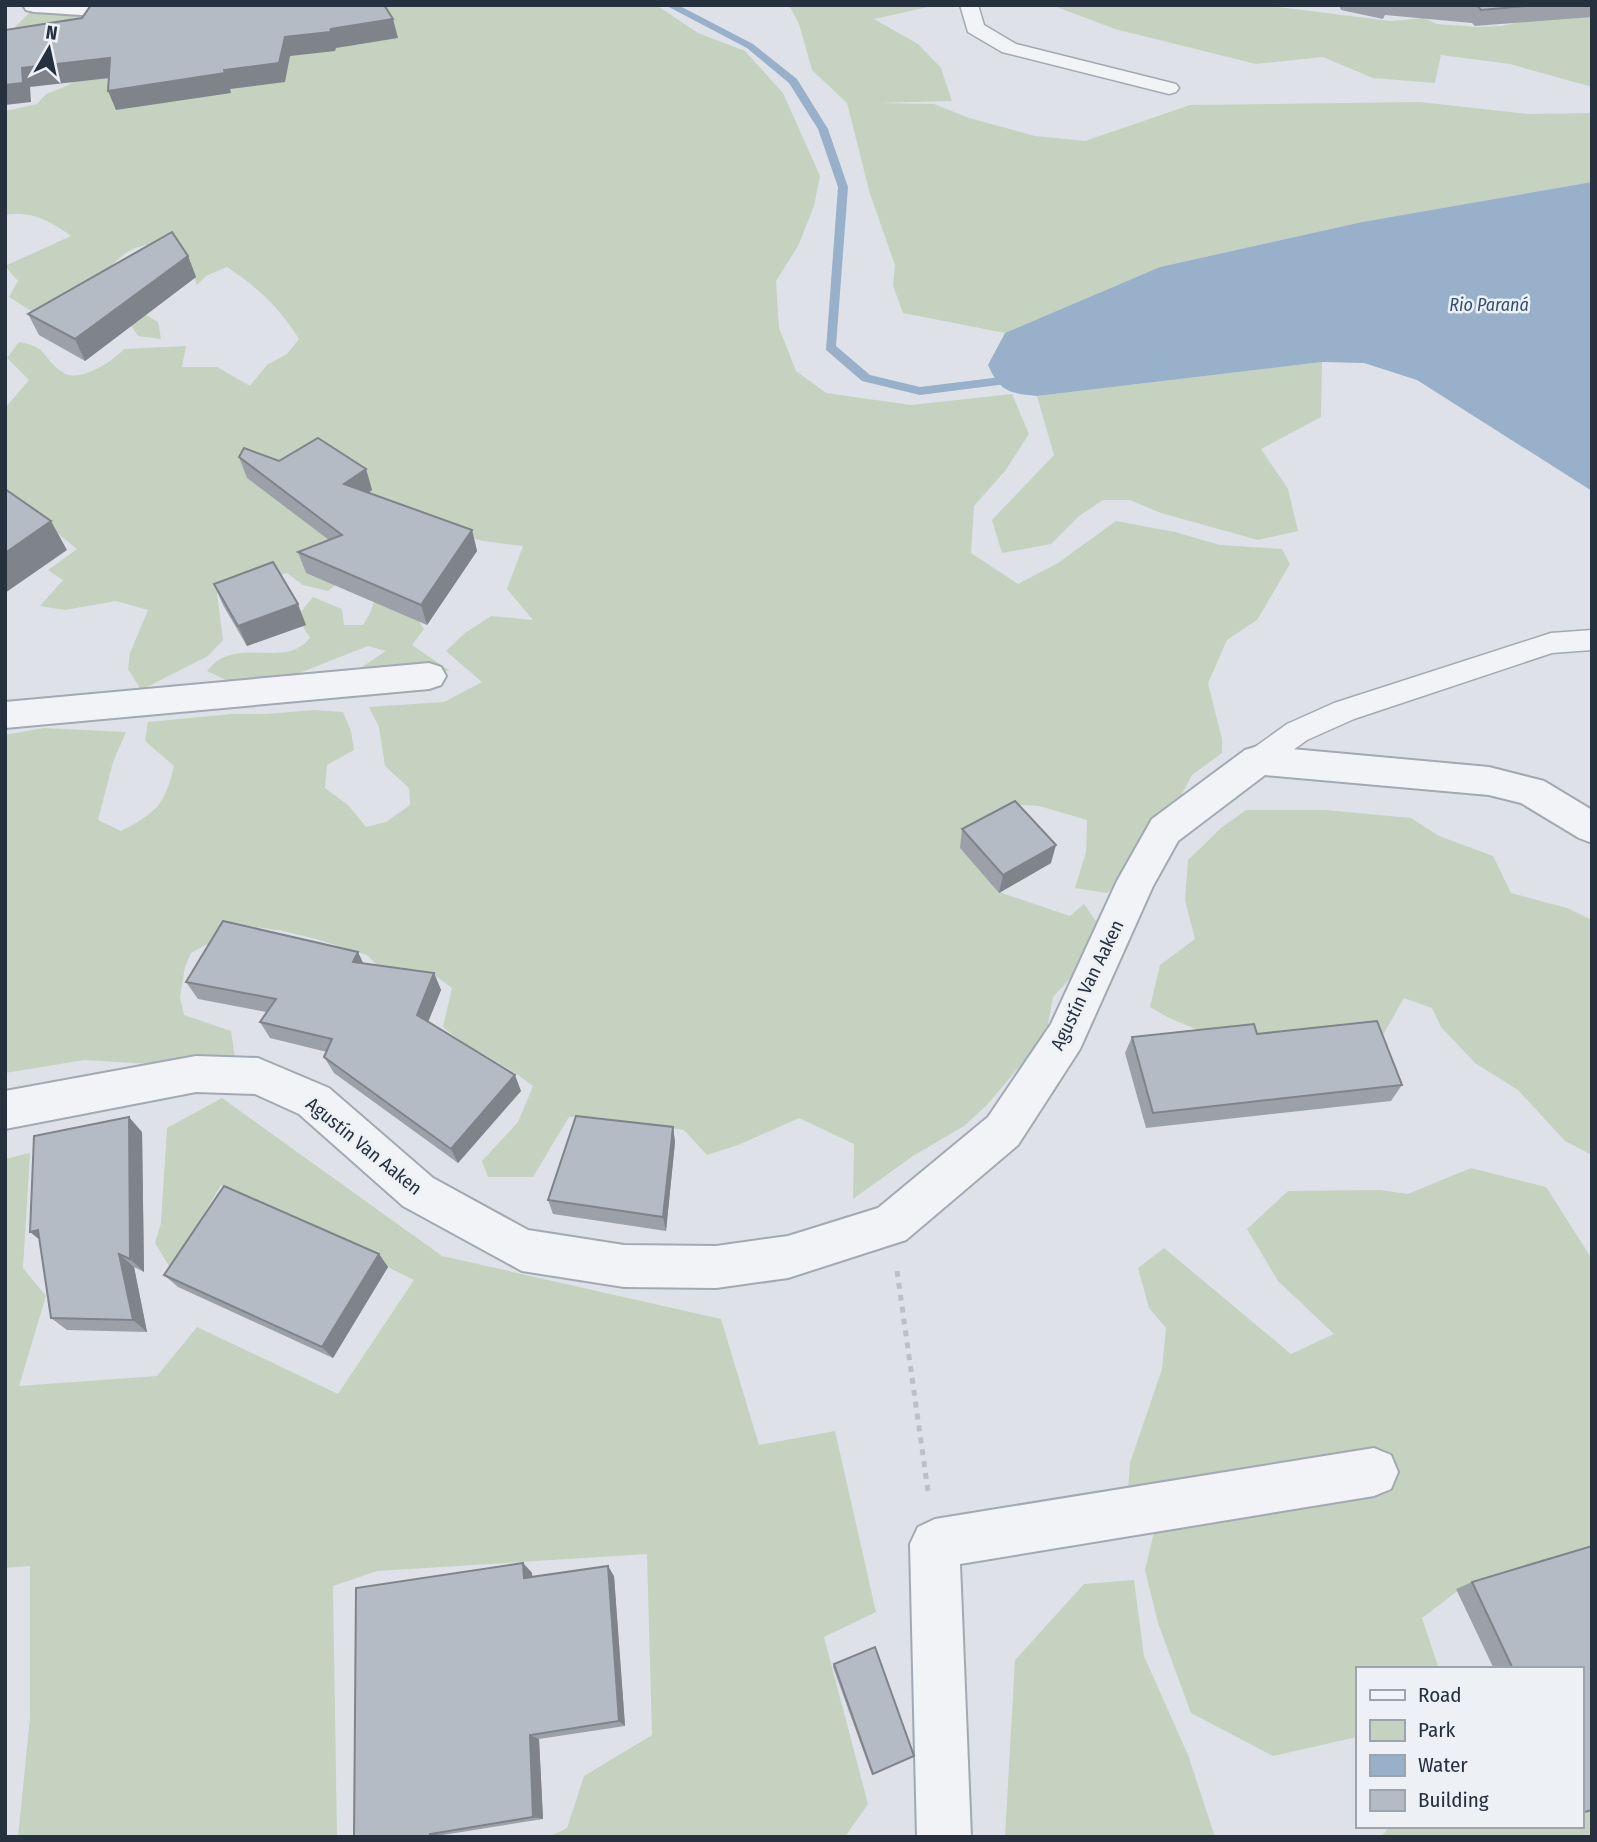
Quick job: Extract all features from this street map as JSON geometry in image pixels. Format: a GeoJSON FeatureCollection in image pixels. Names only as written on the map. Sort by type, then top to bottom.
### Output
{"type":"FeatureCollection","features":[{"type":"Feature","properties":{"kind":"street"},"geometry":{"type":"LineString","coordinates":[[34,5],[114,9],[146,5]]}},
{"type":"Feature","properties":{"kind":"street"},"geometry":{"type":"LineString","coordinates":[[5,715],[429,676]]}},
{"type":"Feature","properties":{"kind":"street"},"geometry":{"type":"LineString","coordinates":[[1258,760],[1489,781],[1531,791],[1592,828]]}},
{"type":"Feature","properties":{"kind":"street","name":"Agustín Van Aaken"},"geometry":{"type":"LineString","coordinates":[[5,1110],[196,1074],[258,1076],[314,1101],[418,1192],[522,1250],[624,1266],[716,1266],[788,1257],[891,1225],[1003,1131],[1066,1036],[1136,881],[1165,830],[1258,760]]}},
{"type":"Feature","properties":{"kind":"street"},"geometry":{"type":"LineString","coordinates":[[944,1837],[935,1544],[1374,1472]]}},
{"type":"Feature","properties":{"kind":"lane"},"geometry":{"type":"LineString","coordinates":[[969,5],[975,27],[1009,48],[1169,88]]}},
{"type":"Feature","properties":{"kind":"lane"},"geometry":{"type":"LineString","coordinates":[[1258,760],[1297,732],[1344,711],[1550,643],[1592,640]]}},
{"type":"Feature","properties":{"kind":"path"},"geometry":{"type":"LineString","coordinates":[[891,1225],[935,1544]]}},
{"type":"Feature","properties":{"kind":"green space"},"geometry":{"type":"Polygon","coordinates":[[[37,5],[656,5],[698,33],[745,51],[783,93],[820,176],[814,206],[798,246],[776,281],[779,328],[796,371],[826,393],[911,405],[1012,394],[1029,434],[1005,471],[974,506],[971,553],[1018,584],[1058,563],[1116,521],[1175,532],[1220,545],[1282,549],[1290,564],[1257,620],[1227,640],[1208,683],[1222,739],[1222,753],[1192,775],[1176,805],[1145,829],[1135,867],[1107,893],[1075,888],[1086,852],[1087,820],[1039,806],[1009,804],[999,892],[1070,916],[1084,904],[1100,927],[1088,959],[1053,997],[1046,1035],[986,1106],[964,1126],[913,1156],[853,1199],[854,1144],[799,1118],[738,1145],[707,1155],[684,1130],[596,1117],[569,1117],[533,1177],[488,1177],[482,1161],[518,1122],[533,1086],[443,1027],[452,988],[433,974],[378,966],[367,955],[316,939],[243,925],[191,953],[185,967],[180,997],[184,1015],[231,1031],[235,1058],[193,1058],[150,1064],[84,1060],[5,1073],[5,735],[44,728],[126,732],[113,762],[98,820],[121,831],[151,813],[163,799],[174,766],[145,741],[148,722],[231,714],[314,710],[343,712],[351,731],[354,750],[327,765],[325,788],[349,806],[366,827],[386,822],[410,805],[409,788],[385,766],[379,727],[369,707],[444,702],[482,682],[446,651],[465,633],[491,616],[533,620],[507,589],[523,546],[483,541],[441,529],[412,525],[328,591],[303,585],[287,573],[217,593],[223,640],[208,656],[141,690],[128,669],[130,653],[148,610],[116,601],[65,610],[40,606],[63,580],[48,570],[77,549],[28,509],[5,502],[5,408],[29,380],[7,358],[19,342],[36,347],[57,368],[71,375],[96,369],[124,349],[186,346],[182,367],[217,367],[250,386],[267,365],[287,354],[299,339],[267,299],[227,267],[206,276],[197,285],[191,267],[174,244],[146,245],[129,251],[108,270],[141,312],[158,322],[161,339],[138,336],[128,321],[39,316],[9,297],[18,281],[5,266],[71,236],[32,215],[5,215],[5,111],[37,104],[46,94],[69,85],[115,39],[13,29],[37,5]]]}},
{"type":"Feature","properties":{"kind":"green space"},"geometry":{"type":"Polygon","coordinates":[[[789,5],[937,5],[874,19],[918,44],[941,68],[952,101],[876,103],[934,104],[969,118],[1035,136],[1085,141],[1190,105],[1420,102],[1529,114],[1592,113],[1592,182],[1362,222],[1160,267],[1005,333],[903,313],[893,286],[895,265],[870,194],[847,103],[812,70],[799,24],[789,5]]]}},
{"type":"Feature","properties":{"kind":"green space"},"geometry":{"type":"Polygon","coordinates":[[[1051,5],[1263,5],[1391,21],[1424,18],[1437,24],[1478,27],[1501,26],[1560,13],[1592,13],[1592,87],[1510,64],[1441,55],[1435,83],[1373,78],[1323,57],[1256,64],[1115,29],[1051,5]]]}},
{"type":"Feature","properties":{"kind":"green space"},"geometry":{"type":"Polygon","coordinates":[[[1322,362],[1321,417],[1261,449],[1288,489],[1298,531],[1258,540],[1161,513],[1130,500],[1103,500],[1079,516],[1051,544],[1002,553],[992,520],[1054,455],[1037,396],[1322,362]]]}},
{"type":"Feature","properties":{"kind":"green space"},"geometry":{"type":"Polygon","coordinates":[[[377,594],[408,604],[424,629],[412,645],[450,671],[359,669],[386,651],[368,646],[251,692],[207,671],[219,660],[232,654],[287,652],[299,647],[310,638],[297,617],[313,597],[342,609],[344,625],[363,625],[377,594]]]}},
{"type":"Feature","properties":{"kind":"green space"},"geometry":{"type":"Polygon","coordinates":[[[1246,810],[1325,810],[1411,818],[1439,836],[1493,856],[1511,893],[1567,908],[1592,920],[1592,1155],[1565,1141],[1518,1090],[1475,1063],[1441,1027],[1432,1008],[1404,998],[1379,1042],[1203,1032],[1150,1007],[1160,965],[1195,939],[1185,900],[1188,860],[1221,828],[1246,810]]]}},
{"type":"Feature","properties":{"kind":"green space"},"geometry":{"type":"Polygon","coordinates":[[[222,1098],[442,1256],[721,1319],[759,1445],[835,1431],[876,1612],[824,1637],[868,1804],[845,1837],[548,1837],[567,1828],[584,1776],[652,1735],[647,1554],[377,1571],[333,1586],[337,1837],[18,1837],[30,1718],[30,1566],[5,1568],[5,1159],[30,1153],[23,1268],[46,1296],[19,1386],[157,1376],[197,1327],[338,1394],[414,1280],[221,1185],[171,1269],[155,1243],[161,1223],[167,1128],[222,1098]]]}},
{"type":"Feature","properties":{"kind":"green space"},"geometry":{"type":"Polygon","coordinates":[[[1471,1168],[1546,1187],[1592,1259],[1592,1571],[1459,1590],[1422,1618],[1438,1667],[1356,1667],[1356,1737],[1273,1756],[1191,1713],[1158,1623],[1145,1570],[1158,1515],[1128,1489],[1130,1463],[1162,1369],[1166,1328],[1149,1308],[1138,1268],[1164,1248],[1291,1354],[1334,1334],[1278,1281],[1247,1229],[1288,1191],[1380,1190],[1408,1194],[1471,1168]]]}},
{"type":"Feature","properties":{"kind":"green space"},"geometry":{"type":"Polygon","coordinates":[[[1134,1580],[1144,1656],[1188,1755],[1215,1837],[1005,1837],[1015,1660],[1084,1584],[1134,1580]]]}},
{"type":"Feature","properties":{"kind":"green space"},"geometry":{"type":"Polygon","coordinates":[[[1583,1754],[1592,1761],[1592,1837],[1381,1837],[1388,1828],[1583,1828],[1583,1754]]]}},
{"type":"Feature","properties":{"kind":"water","name":"Rio Paraná"},"geometry":{"type":"Polygon","coordinates":[[[1592,182],[1592,491],[1417,380],[1364,363],[1322,362],[1037,396],[1006,390],[988,365],[1005,333],[1160,267],[1362,222],[1592,182]]]}},
{"type":"Feature","properties":{"kind":"building"},"geometry":{"type":"Polygon","coordinates":[[[91,5],[384,5],[393,19],[331,29],[330,32],[285,37],[279,63],[224,70],[225,73],[108,91],[110,58],[22,68],[23,83],[5,85],[5,30],[82,18],[91,5]]]}},
{"type":"Feature","properties":{"kind":"building"},"geometry":{"type":"Polygon","coordinates":[[[1469,5],[1536,5],[1481,10],[1478,6],[1469,5]]]}},
{"type":"Feature","properties":{"kind":"building"},"geometry":{"type":"Polygon","coordinates":[[[172,232],[188,256],[75,339],[28,314],[172,232]]]}},
{"type":"Feature","properties":{"kind":"building"},"geometry":{"type":"Polygon","coordinates":[[[318,438],[366,469],[344,484],[472,530],[421,605],[298,552],[342,535],[239,457],[244,448],[279,461],[318,438]]]}},
{"type":"Feature","properties":{"kind":"building"},"geometry":{"type":"Polygon","coordinates":[[[5,489],[51,521],[5,553],[5,489]]]}},
{"type":"Feature","properties":{"kind":"building"},"geometry":{"type":"Polygon","coordinates":[[[273,562],[298,604],[238,626],[214,584],[273,562]]]}},
{"type":"Feature","properties":{"kind":"building"},"geometry":{"type":"Polygon","coordinates":[[[1015,801],[1056,845],[1003,875],[962,829],[1015,801]]]}},
{"type":"Feature","properties":{"kind":"building"},"geometry":{"type":"Polygon","coordinates":[[[223,921],[358,952],[353,962],[434,973],[417,1015],[515,1075],[451,1149],[324,1057],[332,1039],[260,1022],[276,999],[186,982],[223,921]]]}},
{"type":"Feature","properties":{"kind":"building"},"geometry":{"type":"Polygon","coordinates":[[[1377,1021],[1402,1085],[1153,1113],[1132,1037],[1254,1024],[1257,1034],[1377,1021]]]}},
{"type":"Feature","properties":{"kind":"building"},"geometry":{"type":"Polygon","coordinates":[[[576,1116],[673,1127],[663,1217],[548,1200],[576,1116]]]}},
{"type":"Feature","properties":{"kind":"building"},"geometry":{"type":"Polygon","coordinates":[[[129,1117],[130,1259],[119,1254],[133,1320],[51,1318],[38,1230],[30,1232],[34,1136],[129,1117]]]}},
{"type":"Feature","properties":{"kind":"building"},"geometry":{"type":"Polygon","coordinates":[[[224,1186],[379,1254],[322,1347],[164,1275],[224,1186]]]}},
{"type":"Feature","properties":{"kind":"building"},"geometry":{"type":"Polygon","coordinates":[[[1592,1546],[1592,1810],[1583,1812],[1583,1667],[1512,1667],[1472,1582],[1592,1546]]]}},
{"type":"Feature","properties":{"kind":"building"},"geometry":{"type":"Polygon","coordinates":[[[523,1563],[524,1578],[608,1566],[619,1721],[530,1735],[533,1817],[430,1834],[430,1837],[354,1837],[356,1588],[523,1563]]]}},
{"type":"Feature","properties":{"kind":"building"},"geometry":{"type":"Polygon","coordinates":[[[875,1647],[914,1756],[873,1774],[834,1664],[875,1647]]]}},
{"type":"Feature","properties":{"kind":"waterway"},"geometry":{"type":"LineString","coordinates":[[670,5],[750,46],[793,81],[823,129],[843,187],[830,347],[866,378],[920,391],[1017,379]]}}]}
